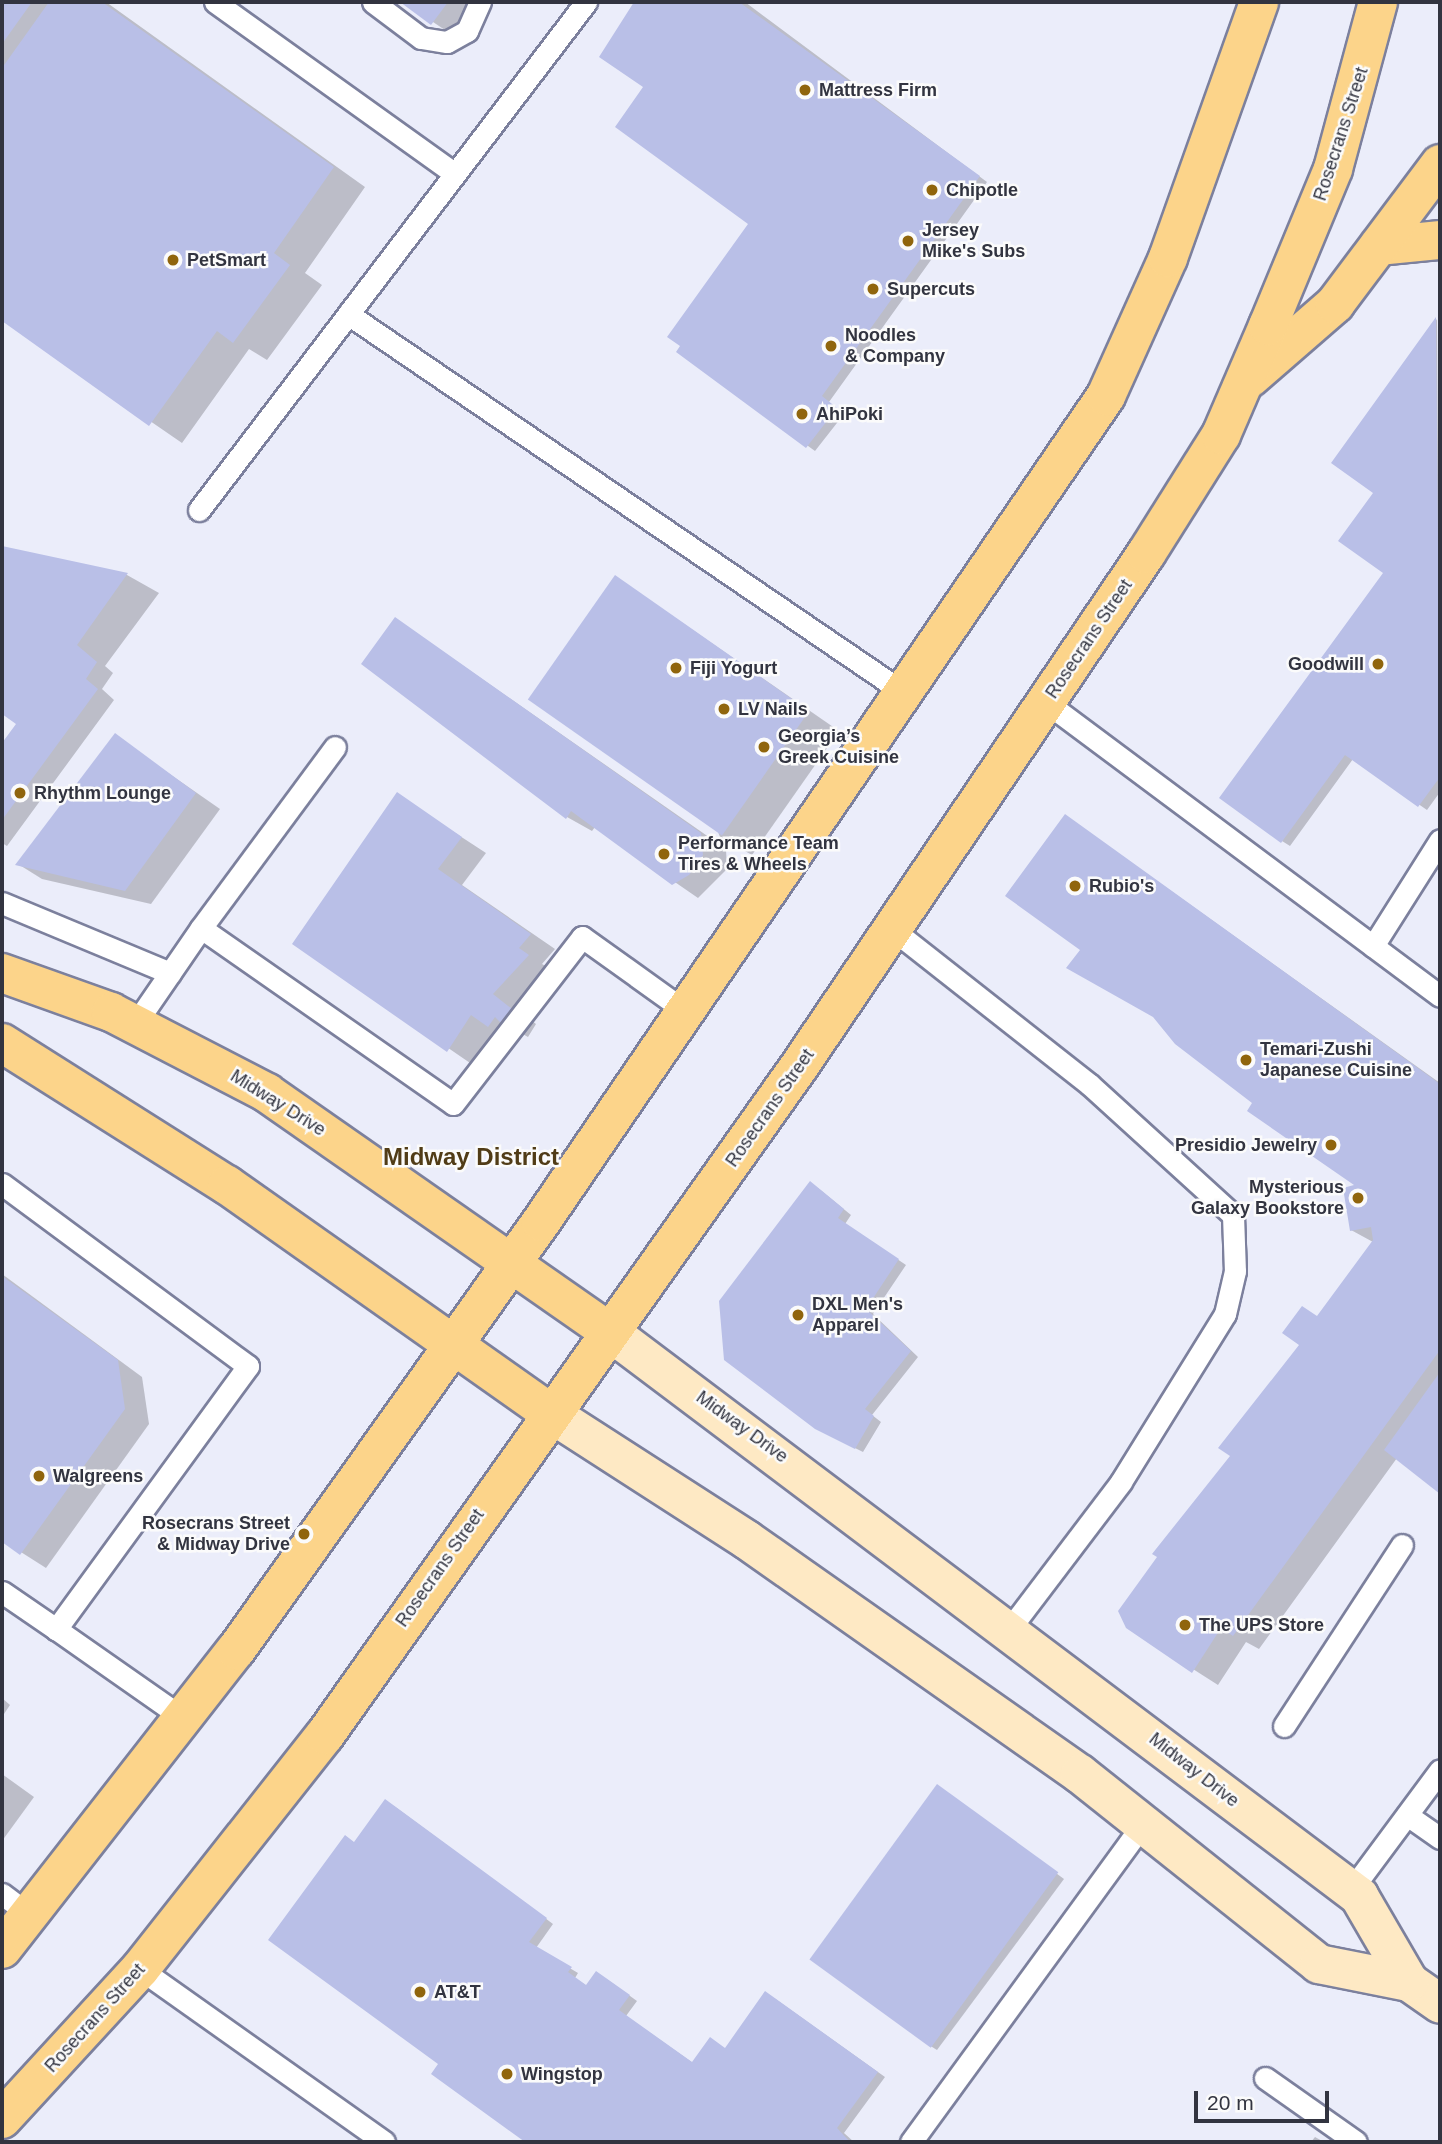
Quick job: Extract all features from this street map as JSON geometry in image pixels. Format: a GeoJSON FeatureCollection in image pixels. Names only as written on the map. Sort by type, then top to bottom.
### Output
{"type":"FeatureCollection","features":[{"type":"Feature","properties":{"kind":"main road"},"geometry":{"type":"LineString","coordinates":[[2,1949],[15,1904],[183,1718],[688,1013],[1106,396],[1168,258],[1259,2]]}},
{"type":"Feature","properties":{"kind":"main road","name":"Rosecrans Street"},"geometry":{"type":"LineString","coordinates":[[2,2119],[140,1969],[324,1735],[610,1332],[1047,703],[1221,435],[1333,169],[1378,2]]}},
{"type":"Feature","properties":{"kind":"main road"},"geometry":{"type":"LineString","coordinates":[[1243,384],[1335,304],[1440,164]]}},
{"type":"Feature","properties":{"kind":"main road"},"geometry":{"type":"LineString","coordinates":[[1380,246],[1440,240]]}},
{"type":"Feature","properties":{"kind":"main road","name":"Midway Drive"},"geometry":{"type":"LineString","coordinates":[[2,973],[135,1024],[267,1093],[510,1259],[1010,1628],[1351,1890],[1409,1982],[1440,2004]]}},
{"type":"Feature","properties":{"kind":"main road","name":"Midway Drive"},"geometry":{"type":"LineString","coordinates":[[5,1053],[227,1185],[550,1413],[747,1540],[1144,1822],[1319,1965],[1409,1982]]}},
{"type":"Feature","properties":{"kind":"lane"},"geometry":{"type":"LineString","coordinates":[[373,2],[421,38],[447,43],[467,31],[480,2]]}},
{"type":"Feature","properties":{"kind":"lane"},"geometry":{"type":"LineString","coordinates":[[199,510],[586,2]]}},
{"type":"Feature","properties":{"kind":"lane"},"geometry":{"type":"LineString","coordinates":[[223,4],[455,174]]}},
{"type":"Feature","properties":{"kind":"lane"},"geometry":{"type":"LineString","coordinates":[[348,314],[906,694]]}},
{"type":"Feature","properties":{"kind":"lane"},"geometry":{"type":"LineString","coordinates":[[1047,703],[1440,996]]}},
{"type":"Feature","properties":{"kind":"lane"},"geometry":{"type":"LineString","coordinates":[[135,1024],[201,928],[335,747]]}},
{"type":"Feature","properties":{"kind":"lane"},"geometry":{"type":"LineString","coordinates":[[1373,946],[1440,839]]}},
{"type":"Feature","properties":{"kind":"lane"},"geometry":{"type":"LineString","coordinates":[[2,903],[170,973]]}},
{"type":"Feature","properties":{"kind":"lane"},"geometry":{"type":"LineString","coordinates":[[201,928],[453,1104],[582,937],[688,1013]]}},
{"type":"Feature","properties":{"kind":"lane"},"geometry":{"type":"LineString","coordinates":[[892,929],[1089,1084],[1233,1214],[1235,1271],[1224,1314],[1121,1482],[1010,1628]]}},
{"type":"Feature","properties":{"kind":"lane"},"geometry":{"type":"LineString","coordinates":[[2,1184],[248,1366],[56,1629]]}},
{"type":"Feature","properties":{"kind":"lane"},"geometry":{"type":"LineString","coordinates":[[1284,1726],[1402,1545]]}},
{"type":"Feature","properties":{"kind":"lane"},"geometry":{"type":"LineString","coordinates":[[2,1592],[183,1718]]}},
{"type":"Feature","properties":{"kind":"lane"},"geometry":{"type":"LineString","coordinates":[[1351,1890],[1440,1770]]}},
{"type":"Feature","properties":{"kind":"lane"},"geometry":{"type":"LineString","coordinates":[[1407,1815],[1440,1838]]}},
{"type":"Feature","properties":{"kind":"lane"},"geometry":{"type":"LineString","coordinates":[[911,2142],[1144,1822]]}},
{"type":"Feature","properties":{"kind":"lane"},"geometry":{"type":"LineString","coordinates":[[140,1969],[384,2142]]}},
{"type":"Feature","properties":{"kind":"lane"},"geometry":{"type":"LineString","coordinates":[[1265,2078],[1356,2142]]}},
{"type":"Feature","properties":{"kind":"building"},"geometry":{"type":"Polygon","coordinates":[[[2,2],[32,2],[2,44],[2,2]]]}},
{"type":"Feature","properties":{"kind":"building"},"geometry":{"type":"Polygon","coordinates":[[[49,2],[102,2],[334,167],[274,253],[290,265],[233,343],[217,331],[149,426],[2,321],[2,68],[49,2]]]}},
{"type":"Feature","properties":{"kind":"building"},"geometry":{"type":"Polygon","coordinates":[[[400,2],[448,2],[431,25],[400,2]]]}},
{"type":"Feature","properties":{"kind":"building"},"geometry":{"type":"Polygon","coordinates":[[[634,2],[739,2],[980,176],[822,396],[837,408],[806,448],[676,352],[680,346],[667,337],[748,224],[615,127],[643,87],[599,57],[634,2]]]}},
{"type":"Feature","properties":{"kind":"building","name":"Goodwill"},"geometry":{"type":"Polygon","coordinates":[[[1436,317],[1440,777],[1418,807],[1345,755],[1281,843],[1219,798],[1383,573],[1338,541],[1373,493],[1331,463],[1436,317]]]}},
{"type":"Feature","properties":{"kind":"building"},"geometry":{"type":"Polygon","coordinates":[[[2,546],[128,573],[77,645],[97,662],[86,679],[98,689],[2,820],[2,743],[16,724],[2,714],[2,546]]]}},
{"type":"Feature","properties":{"kind":"building"},"geometry":{"type":"Polygon","coordinates":[[[615,575],[809,711],[722,835],[528,700],[615,575]]]}},
{"type":"Feature","properties":{"kind":"building"},"geometry":{"type":"Polygon","coordinates":[[[395,617],[701,833],[703,855],[689,875],[672,885],[571,811],[566,819],[361,664],[395,617]]]}},
{"type":"Feature","properties":{"kind":"building"},"geometry":{"type":"Polygon","coordinates":[[[115,733],[196,793],[125,891],[15,865],[115,733]]]}},
{"type":"Feature","properties":{"kind":"building"},"geometry":{"type":"Polygon","coordinates":[[[397,792],[462,837],[438,869],[531,934],[519,948],[529,955],[493,994],[512,1009],[502,1024],[495,1017],[488,1027],[471,1015],[447,1052],[292,944],[397,792]]]}},
{"type":"Feature","properties":{"kind":"building"},"geometry":{"type":"Polygon","coordinates":[[[1065,814],[1440,1084],[1440,1350],[1233,1636],[1221,1628],[1192,1673],[1126,1628],[1118,1611],[1157,1557],[1152,1554],[1230,1456],[1218,1448],[1299,1345],[1282,1333],[1302,1306],[1317,1316],[1373,1240],[1371,1227],[1350,1231],[1343,1188],[1354,1185],[1247,1111],[1252,1103],[1175,1044],[1153,1017],[1066,968],[1080,950],[1005,896],[1065,814]]]}},
{"type":"Feature","properties":{"kind":"building"},"geometry":{"type":"Polygon","coordinates":[[[810,1181],[844,1209],[838,1218],[899,1259],[866,1309],[911,1351],[865,1409],[874,1416],[855,1449],[815,1429],[724,1360],[719,1301],[810,1181]]]}},
{"type":"Feature","properties":{"kind":"building","name":"Walgreens"},"geometry":{"type":"Polygon","coordinates":[[[2,1276],[118,1360],[125,1409],[20,1555],[2,1542],[2,1276]]]}},
{"type":"Feature","properties":{"kind":"building"},"geometry":{"type":"Polygon","coordinates":[[[1440,1372],[1440,1494],[1384,1450],[1440,1372]]]}},
{"type":"Feature","properties":{"kind":"building"},"geometry":{"type":"Polygon","coordinates":[[[937,1784],[1058,1872],[931,2048],[809,1960],[937,1784]]]}},
{"type":"Feature","properties":{"kind":"building"},"geometry":{"type":"Polygon","coordinates":[[[385,1799],[547,1918],[529,1942],[572,1967],[568,1972],[586,1985],[596,1971],[630,1995],[619,2010],[692,2062],[710,2037],[725,2048],[765,1991],[878,2072],[837,2128],[850,2142],[525,2142],[431,2074],[438,2064],[268,1940],[345,1835],[354,1842],[385,1799]]]}},
{"type":"Feature","properties":{"kind":"place","name":"Mattress Firm"},"geometry":{"type":"Point","coordinates":[805,90]}},
{"type":"Feature","properties":{"kind":"place","name":"Chipotle"},"geometry":{"type":"Point","coordinates":[932,190]}},
{"type":"Feature","properties":{"kind":"place","name":"Jersey Mike's Subs"},"geometry":{"type":"Point","coordinates":[908,241]}},
{"type":"Feature","properties":{"kind":"place","name":"PetSmart"},"geometry":{"type":"Point","coordinates":[173,260]}},
{"type":"Feature","properties":{"kind":"place","name":"Supercuts"},"geometry":{"type":"Point","coordinates":[873,289]}},
{"type":"Feature","properties":{"kind":"place","name":"Noodles & Company"},"geometry":{"type":"Point","coordinates":[831,346]}},
{"type":"Feature","properties":{"kind":"place","name":"AhiPoki"},"geometry":{"type":"Point","coordinates":[802,414]}},
{"type":"Feature","properties":{"kind":"place","name":"Goodwill"},"geometry":{"type":"Point","coordinates":[1378,664]}},
{"type":"Feature","properties":{"kind":"place","name":"Fiji Yogurt"},"geometry":{"type":"Point","coordinates":[676,668]}},
{"type":"Feature","properties":{"kind":"place","name":"LV Nails"},"geometry":{"type":"Point","coordinates":[724,709]}},
{"type":"Feature","properties":{"kind":"place","name":"Georgia’s Greek Cuisine"},"geometry":{"type":"Point","coordinates":[764,747]}},
{"type":"Feature","properties":{"kind":"place","name":"Rhythm Lounge"},"geometry":{"type":"Point","coordinates":[20,793]}},
{"type":"Feature","properties":{"kind":"place","name":"Performance Team Tires & Wheels"},"geometry":{"type":"Point","coordinates":[664,854]}},
{"type":"Feature","properties":{"kind":"place","name":"Rubio's"},"geometry":{"type":"Point","coordinates":[1075,886]}},
{"type":"Feature","properties":{"kind":"place","name":"Temari-Zushi Japanese Cuisine"},"geometry":{"type":"Point","coordinates":[1246,1060]}},
{"type":"Feature","properties":{"kind":"place","name":"Presidio Jewelry"},"geometry":{"type":"Point","coordinates":[1331,1145]}},
{"type":"Feature","properties":{"kind":"place","name":"Mysterious Galaxy Bookstore"},"geometry":{"type":"Point","coordinates":[1358,1198]}},
{"type":"Feature","properties":{"kind":"place","name":"DXL Men's Apparel"},"geometry":{"type":"Point","coordinates":[798,1315]}},
{"type":"Feature","properties":{"kind":"place","name":"Walgreens"},"geometry":{"type":"Point","coordinates":[39,1476]}},
{"type":"Feature","properties":{"kind":"place","name":"Rosecrans Street & Midway Drive"},"geometry":{"type":"Point","coordinates":[304,1534]}},
{"type":"Feature","properties":{"kind":"place","name":"The UPS Store"},"geometry":{"type":"Point","coordinates":[1185,1625]}},
{"type":"Feature","properties":{"kind":"place","name":"AT&T"},"geometry":{"type":"Point","coordinates":[420,1992]}},
{"type":"Feature","properties":{"kind":"place","name":"Wingstop"},"geometry":{"type":"Point","coordinates":[507,2074]}},
{"type":"Feature","properties":{"kind":"district","name":"Midway District"},"geometry":{"type":"Point","coordinates":[471,1157]}}]}
